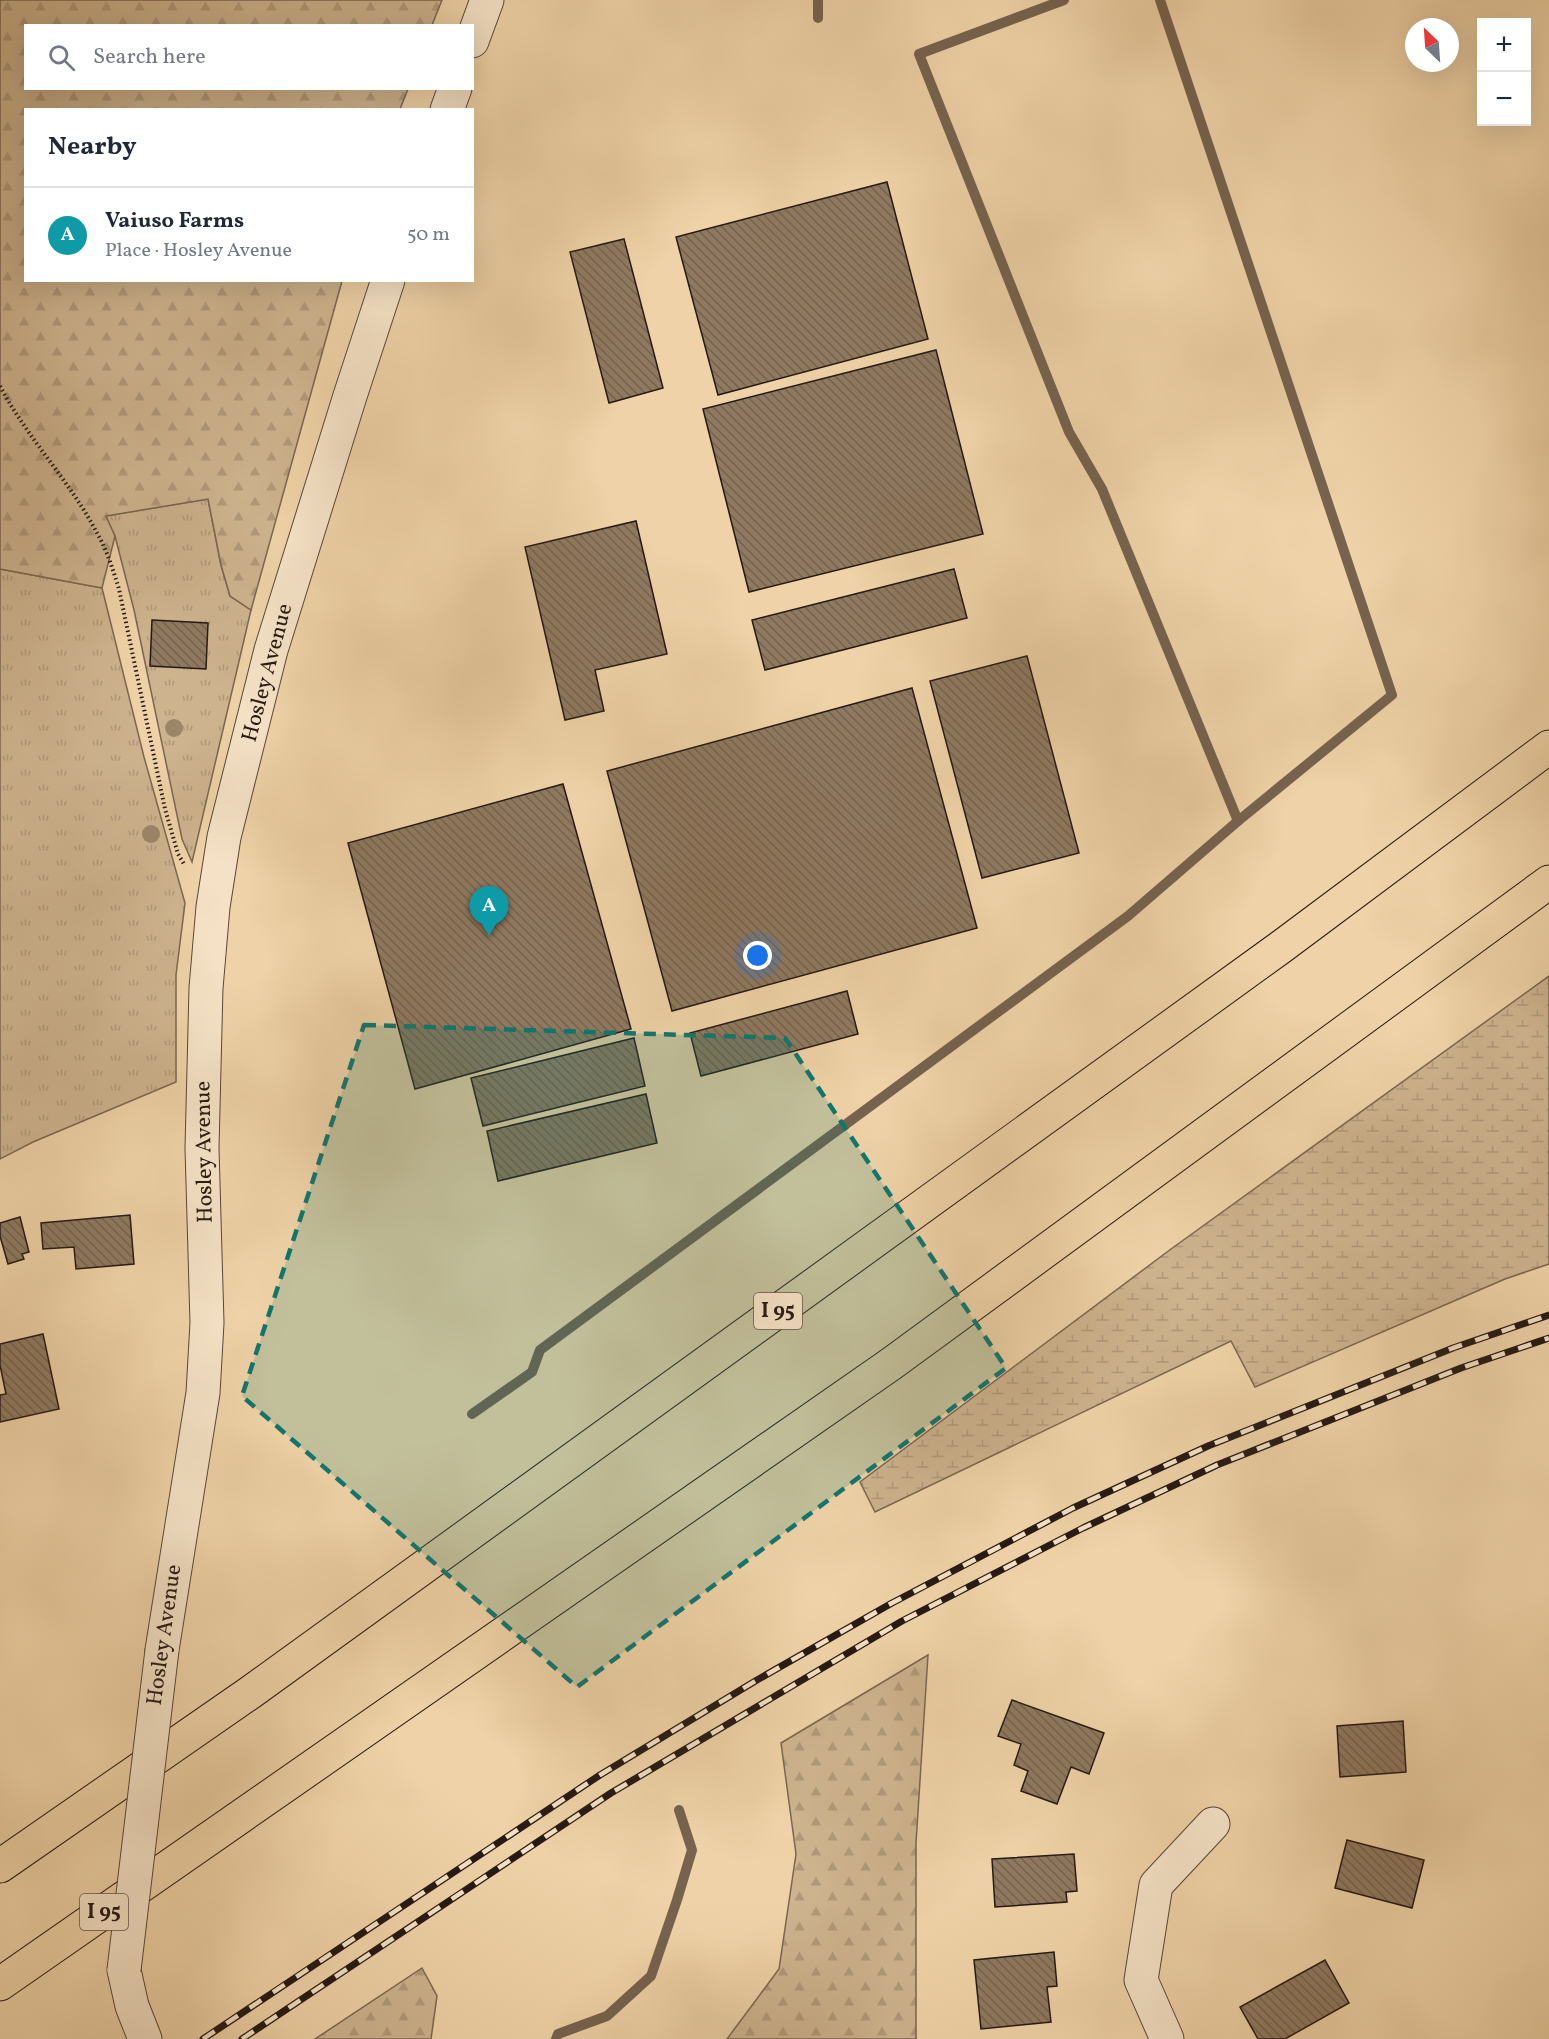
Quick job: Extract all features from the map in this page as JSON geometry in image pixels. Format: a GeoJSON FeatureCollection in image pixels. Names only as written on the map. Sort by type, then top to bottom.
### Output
{"type":"FeatureCollection","features":[{"type":"Feature","properties":{"kind":"highway","name":"I 95"},"geometry":{"type":"LineString","coordinates":[[0,1866],[251,1692],[1281,947],[1549,747]]}},
{"type":"Feature","properties":{"kind":"highway","name":"I 95"},"geometry":{"type":"LineString","coordinates":[[0,1984],[891,1364],[1549,882]]}},
{"type":"Feature","properties":{"kind":"street"},"geometry":{"type":"LineString","coordinates":[[474,36],[487,0]]}},
{"type":"Feature","properties":{"kind":"street"},"geometry":{"type":"LineString","coordinates":[[448,108],[454,90]]}},
{"type":"Feature","properties":{"kind":"street","name":"Hosley Avenue"},"geometry":{"type":"LineString","coordinates":[[145,2039],[132,2006],[124,1970],[162,1650],[203,1393],[207,1323],[202,1148],[206,988],[213,907],[224,837],[271,651],[387,282]]}},
{"type":"Feature","properties":{"kind":"street"},"geometry":{"type":"LineString","coordinates":[[1167,2039],[1141,1980],[1156,1885],[1213,1824]]}},
{"type":"Feature","properties":{"kind":"path"},"geometry":{"type":"LineString","coordinates":[[0,386],[23,425],[83,509],[108,557],[119,589],[153,756],[178,854],[213,907]]}},
{"type":"Feature","properties":{"kind":"highlighted area"},"geometry":{"type":"Polygon","coordinates":[[[364,1025],[785,1038],[1006,1368],[577,1687],[242,1396],[364,1025]]]}},
{"type":"Feature","properties":{"kind":"green space"},"geometry":{"type":"Polygon","coordinates":[[[0,0],[442,0],[432,24],[24,24],[24,90],[408,90],[400,108],[24,108],[24,282],[342,282],[251,610],[230,596],[221,565],[208,499],[106,516],[115,536],[102,588],[0,569],[0,0]]]}},
{"type":"Feature","properties":{"kind":"green space"},"geometry":{"type":"Polygon","coordinates":[[[208,499],[221,565],[230,596],[251,610],[192,862],[182,839],[134,610],[115,536],[105,516],[208,499]]]}},
{"type":"Feature","properties":{"kind":"green space"},"geometry":{"type":"Polygon","coordinates":[[[0,569],[102,588],[144,757],[185,903],[176,975],[176,1082],[33,1142],[0,1159],[0,569]]]}},
{"type":"Feature","properties":{"kind":"green space"},"geometry":{"type":"Polygon","coordinates":[[[1549,976],[1549,1264],[1505,1279],[1255,1387],[1231,1341],[875,1512],[860,1482],[1171,1249],[1549,976]]]}},
{"type":"Feature","properties":{"kind":"green space"},"geometry":{"type":"Polygon","coordinates":[[[928,1655],[916,1843],[916,2039],[727,2039],[779,1969],[796,1854],[781,1743],[928,1655]]]}},
{"type":"Feature","properties":{"kind":"green space"},"geometry":{"type":"Polygon","coordinates":[[[422,1968],[437,1996],[431,2039],[315,2039],[422,1968]]]}},
{"type":"Feature","properties":{"kind":"building"},"geometry":{"type":"Polygon","coordinates":[[[887,182],[928,339],[718,395],[676,237],[887,182]]]}},
{"type":"Feature","properties":{"kind":"building"},"geometry":{"type":"Polygon","coordinates":[[[624,239],[663,388],[609,403],[570,252],[624,239]]]}},
{"type":"Feature","properties":{"kind":"building"},"geometry":{"type":"Polygon","coordinates":[[[936,350],[983,534],[749,592],[703,409],[936,350]]]}},
{"type":"Feature","properties":{"kind":"building"},"geometry":{"type":"Polygon","coordinates":[[[636,521],[667,654],[595,670],[604,711],[565,720],[525,547],[636,521]]]}},
{"type":"Feature","properties":{"kind":"building"},"geometry":{"type":"Polygon","coordinates":[[[954,569],[967,618],[765,670],[752,620],[954,569]]]}},
{"type":"Feature","properties":{"kind":"building"},"geometry":{"type":"Polygon","coordinates":[[[152,620],[208,623],[206,669],[150,666],[152,620]]]}},
{"type":"Feature","properties":{"kind":"building"},"geometry":{"type":"Polygon","coordinates":[[[1027,656],[1079,853],[982,878],[930,681],[1027,656]]]}},
{"type":"Feature","properties":{"kind":"building"},"geometry":{"type":"Polygon","coordinates":[[[912,688],[977,928],[672,1011],[607,771],[912,688]]]}},
{"type":"Feature","properties":{"kind":"building"},"geometry":{"type":"Polygon","coordinates":[[[563,784],[631,1029],[415,1089],[348,843],[563,784]]]}},
{"type":"Feature","properties":{"kind":"building"},"geometry":{"type":"Polygon","coordinates":[[[847,991],[858,1034],[701,1076],[690,1033],[847,991]]]}},
{"type":"Feature","properties":{"kind":"building"},"geometry":{"type":"Polygon","coordinates":[[[634,1038],[645,1086],[483,1126],[471,1078],[634,1038]]]}},
{"type":"Feature","properties":{"kind":"building"},"geometry":{"type":"Polygon","coordinates":[[[646,1094],[657,1143],[498,1181],[487,1131],[646,1094]]]}},
{"type":"Feature","properties":{"kind":"building"},"geometry":{"type":"Polygon","coordinates":[[[130,1215],[134,1264],[76,1269],[74,1247],[43,1249],[41,1223],[130,1215]]]}},
{"type":"Feature","properties":{"kind":"building"},"geometry":{"type":"Polygon","coordinates":[[[20,1217],[29,1252],[22,1254],[24,1259],[8,1264],[0,1236],[0,1223],[20,1217]]]}},
{"type":"Feature","properties":{"kind":"building"},"geometry":{"type":"Polygon","coordinates":[[[43,1334],[59,1409],[0,1422],[0,1395],[6,1394],[0,1365],[0,1344],[43,1334]]]}},
{"type":"Feature","properties":{"kind":"building"},"geometry":{"type":"Polygon","coordinates":[[[1012,1700],[1104,1733],[1089,1774],[1071,1767],[1057,1804],[1021,1791],[1028,1771],[1014,1765],[1021,1744],[998,1736],[1012,1700]]]}},
{"type":"Feature","properties":{"kind":"building"},"geometry":{"type":"Polygon","coordinates":[[[1403,1721],[1406,1772],[1340,1777],[1337,1726],[1403,1721]]]}},
{"type":"Feature","properties":{"kind":"building"},"geometry":{"type":"Polygon","coordinates":[[[1347,1840],[1424,1860],[1412,1908],[1335,1888],[1347,1840]]]}},
{"type":"Feature","properties":{"kind":"building"},"geometry":{"type":"Polygon","coordinates":[[[1074,1854],[1077,1891],[1066,1892],[1067,1902],[995,1907],[992,1859],[1074,1854]]]}},
{"type":"Feature","properties":{"kind":"building"},"geometry":{"type":"Polygon","coordinates":[[[1054,1952],[1057,1986],[1047,1987],[1051,2022],[981,2029],[974,1960],[1054,1952]]]}},
{"type":"Feature","properties":{"kind":"building"},"geometry":{"type":"Polygon","coordinates":[[[1325,1960],[1349,2003],[1285,2039],[1258,2039],[1240,2007],[1325,1960]]]}},
{"type":"Feature","properties":{"kind":"waterway"},"geometry":{"type":"LineString","coordinates":[[818,0],[818,18]]}},
{"type":"Feature","properties":{"kind":"waterway"},"geometry":{"type":"LineString","coordinates":[[472,1414],[532,1372],[540,1350],[1128,916],[1238,821],[1102,489],[1069,432],[919,54],[1064,0]]}},
{"type":"Feature","properties":{"kind":"waterway"},"geometry":{"type":"LineString","coordinates":[[1160,0],[1392,695],[1238,821]]}},
{"type":"Feature","properties":{"kind":"waterway"},"geometry":{"type":"LineString","coordinates":[[556,2039],[558,2034],[607,2016],[651,1976],[692,1850],[679,1810]]}},
{"type":"Feature","properties":{"kind":"railway"},"geometry":{"type":"LineString","coordinates":[[203,2039],[600,1775],[757,1680],[892,1603],[1073,1508],[1208,1446],[1453,1348],[1549,1315]]}},
{"type":"Feature","properties":{"kind":"railway"},"geometry":{"type":"LineString","coordinates":[[242,2039],[611,1793],[902,1621],[1083,1528],[1217,1465],[1461,1368],[1549,1338]]}},
{"type":"Feature","properties":{"kind":"place","name":"Vaiuso Farms"},"geometry":{"type":"Point","coordinates":[489,936]}}]}
